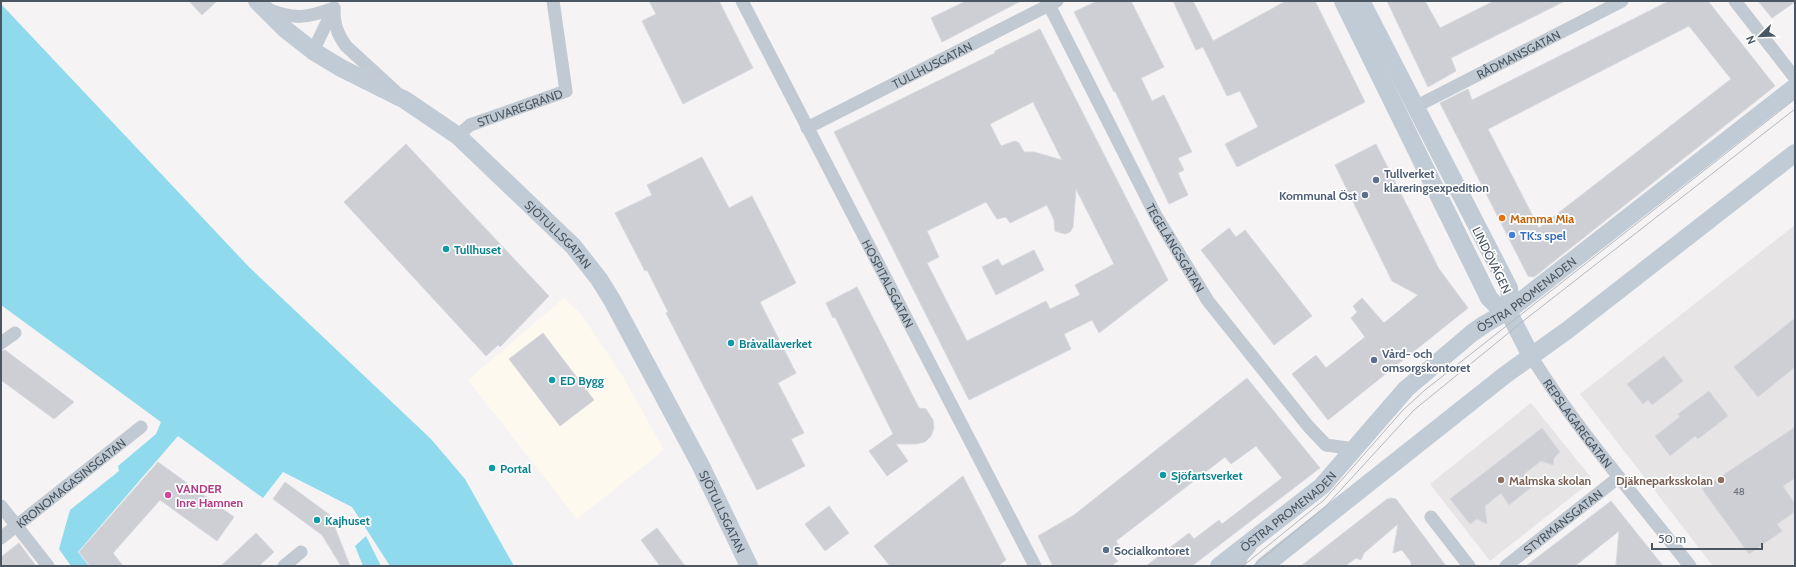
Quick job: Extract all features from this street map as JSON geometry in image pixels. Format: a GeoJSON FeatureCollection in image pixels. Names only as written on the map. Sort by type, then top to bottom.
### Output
{"type":"FeatureCollection","features":[{"type":"Feature","properties":{"kind":"main road","name":"LINDÖVÄGEN"},"geometry":{"type":"LineString","coordinates":[[1343,1],[1490,298],[1496,306],[1508,311],[1510,299],[1508,288],[1361,1]]}},
{"type":"Feature","properties":{"kind":"main road","name":"SJÖTULLSGATAN"},"geometry":{"type":"LineString","coordinates":[[260,4],[285,29],[313,51],[340,68],[405,100],[458,136],[562,234],[599,279],[612,300],[698,459],[749,566]]}},
{"type":"Feature","properties":{"kind":"main road","name":"ÖSTRA PROMENADEN"},"geometry":{"type":"LineString","coordinates":[[1229,566],[1259,536],[1322,486],[1406,389],[1476,330],[1508,311],[1795,87]]}},
{"type":"Feature","properties":{"kind":"main road"},"geometry":{"type":"LineString","coordinates":[[1264,566],[1421,441],[1531,356],[1569,329],[1795,153]]}},
{"type":"Feature","properties":{"kind":"main road","name":"REPSLAGAREGATAN"},"geometry":{"type":"LineString","coordinates":[[1508,311],[1531,356]]}},
{"type":"Feature","properties":{"kind":"street","name":"STUVAREGRÄND"},"geometry":{"type":"LineString","coordinates":[[458,136],[470,125],[566,91],[553,1]]}},
{"type":"Feature","properties":{"kind":"street","name":"HOSPITALSGATAN"},"geometry":{"type":"LineString","coordinates":[[742,1],[1035,566]]}},
{"type":"Feature","properties":{"kind":"street","name":"RÅDMANSGATAN"},"geometry":{"type":"LineString","coordinates":[[1415,107],[1622,1]]}},
{"type":"Feature","properties":{"kind":"street"},"geometry":{"type":"LineString","coordinates":[[1735,1],[1795,78]]}},
{"type":"Feature","properties":{"kind":"street","name":"TULLHUSGATAN"},"geometry":{"type":"LineString","coordinates":[[807,128],[1051,2]]}},
{"type":"Feature","properties":{"kind":"street","name":"TEGELÄNGSGATAN"},"geometry":{"type":"LineString","coordinates":[[1051,2],[1155,214],[1208,301],[1308,426],[1326,445],[1355,449]]}},
{"type":"Feature","properties":{"kind":"street"},"geometry":{"type":"LineString","coordinates":[[260,4],[294,17],[311,16],[336,4]]}},
{"type":"Feature","properties":{"kind":"street"},"geometry":{"type":"LineString","coordinates":[[313,51],[336,4]]}},
{"type":"Feature","properties":{"kind":"street"},"geometry":{"type":"LineString","coordinates":[[336,4],[335,27],[346,46],[405,100]]}},
{"type":"Feature","properties":{"kind":"street"},"geometry":{"type":"LineString","coordinates":[[1,343],[14,333]]}},
{"type":"Feature","properties":{"kind":"street","name":"REPSLAGAREGATAN"},"geometry":{"type":"LineString","coordinates":[[1531,356],[1619,477],[1690,566]]}},
{"type":"Feature","properties":{"kind":"street","name":"KRONOMAGASINSGATAN"},"geometry":{"type":"LineString","coordinates":[[1,538],[141,427]]}},
{"type":"Feature","properties":{"kind":"street","name":"STYRMANSGATAN"},"geometry":{"type":"LineString","coordinates":[[1506,566],[1619,477]]}},
{"type":"Feature","properties":{"kind":"street"},"geometry":{"type":"LineString","coordinates":[[1,506],[48,566]]}},
{"type":"Feature","properties":{"kind":"street"},"geometry":{"type":"LineString","coordinates":[[1431,517],[1469,566]]}},
{"type":"Feature","properties":{"kind":"street"},"geometry":{"type":"LineString","coordinates":[[284,566],[301,552]]}},
{"type":"Feature","properties":{"kind":"shaded area","name":"Djäkneparksskolan"},"geometry":{"type":"Polygon","coordinates":[[[1795,225],[1795,566],[1713,566],[1580,394],[1795,225]]]}},
{"type":"Feature","properties":{"kind":"shaded area"},"geometry":{"type":"Polygon","coordinates":[[[564,298],[580,313],[622,375],[664,450],[577,519],[468,380],[564,298]]]}},
{"type":"Feature","properties":{"kind":"shaded area"},"geometry":{"type":"Polygon","coordinates":[[[1531,403],[1593,480],[1490,561],[1430,484],[1531,403]]]}},
{"type":"Feature","properties":{"kind":"water"},"geometry":{"type":"Polygon","coordinates":[[[1,4],[249,267],[431,439],[465,479],[514,566],[390,566],[352,507],[283,472],[263,498],[178,436],[78,552],[89,566],[71,566],[59,549],[70,510],[119,471],[118,466],[156,434],[161,422],[1,305],[1,4]]]}},
{"type":"Feature","properties":{"kind":"water"},"geometry":{"type":"Polygon","coordinates":[[[366,536],[381,566],[363,566],[355,546],[366,536]]]}},
{"type":"Feature","properties":{"kind":"building"},"geometry":{"type":"Polygon","coordinates":[[[189,1],[217,1],[202,15],[189,1]]]}},
{"type":"Feature","properties":{"kind":"building"},"geometry":{"type":"Polygon","coordinates":[[[649,1],[719,1],[753,68],[683,104],[642,21],[656,14],[649,1]]]}},
{"type":"Feature","properties":{"kind":"building"},"geometry":{"type":"Polygon","coordinates":[[[966,1],[1021,1],[942,42],[931,18],[966,1]]]}},
{"type":"Feature","properties":{"kind":"building"},"geometry":{"type":"Polygon","coordinates":[[[1097,1],[1131,1],[1164,67],[1141,78],[1152,101],[1164,95],[1192,152],[1178,158],[1184,170],[1178,173],[1188,195],[1169,204],[1115,91],[1114,92],[1074,12],[1097,1]]]}},
{"type":"Feature","properties":{"kind":"building"},"geometry":{"type":"Polygon","coordinates":[[[1173,1],[1193,1],[1213,41],[1286,1],[1315,1],[1365,102],[1237,167],[1225,144],[1258,127],[1240,91],[1227,96],[1203,47],[1196,50],[1173,1]]]}},
{"type":"Feature","properties":{"kind":"building"},"geometry":{"type":"Polygon","coordinates":[[[1387,1],[1425,1],[1440,28],[1494,1],[1565,1],[1451,58],[1456,71],[1428,87],[1387,1]]]}},
{"type":"Feature","properties":{"kind":"building"},"geometry":{"type":"Polygon","coordinates":[[[1669,1],[1708,1],[1775,86],[1534,277],[1528,276],[1440,103],[1468,89],[1472,100],[1669,1]],[[1689,26],[1488,129],[1539,228],[1731,79],[1689,26]]]}},
{"type":"Feature","properties":{"kind":"building"},"geometry":{"type":"Polygon","coordinates":[[[1758,1],[1795,1],[1795,2],[1772,18],[1758,1]]]}},
{"type":"Feature","properties":{"kind":"building"},"geometry":{"type":"Polygon","coordinates":[[[1040,29],[1168,280],[1099,333],[1092,320],[1064,334],[1071,349],[969,400],[834,132],[995,53],[995,51],[1040,29]],[[1033,102],[990,124],[1001,146],[1015,141],[1019,143],[1024,152],[1034,152],[1062,160],[1033,102]],[[1076,189],[1073,227],[1070,232],[1065,234],[1055,231],[1054,220],[1047,205],[1010,223],[1006,217],[997,219],[986,202],[927,231],[939,257],[927,263],[967,341],[1046,301],[1050,309],[1080,295],[1075,285],[1114,264],[1076,189]]]}},
{"type":"Feature","properties":{"kind":"building","name":"Tullhuset"},"geometry":{"type":"Polygon","coordinates":[[[406,144],[549,296],[500,347],[498,345],[486,356],[344,202],[406,144]]]}},
{"type":"Feature","properties":{"kind":"building"},"geometry":{"type":"Polygon","coordinates":[[[1376,144],[1439,269],[1468,308],[1328,420],[1292,374],[1316,355],[1326,368],[1365,337],[1351,318],[1357,312],[1353,306],[1362,298],[1384,323],[1418,295],[1392,281],[1335,165],[1376,144]]]}},
{"type":"Feature","properties":{"kind":"building","name":"Bråvallaverket"},"geometry":{"type":"Polygon","coordinates":[[[702,157],[729,208],[752,196],[796,283],[760,302],[796,373],[778,383],[804,433],[791,439],[805,466],[757,490],[666,313],[668,312],[647,270],[645,271],[615,213],[652,195],[647,185],[702,157]]]}},
{"type":"Feature","properties":{"kind":"building"},"geometry":{"type":"Polygon","coordinates":[[[1229,228],[1236,237],[1245,230],[1312,316],[1274,345],[1201,250],[1229,228]]]}},
{"type":"Feature","properties":{"kind":"building"},"geometry":{"type":"Polygon","coordinates":[[[1034,250],[1044,270],[996,295],[982,267],[998,259],[1002,266],[1034,250]]]}},
{"type":"Feature","properties":{"kind":"building"},"geometry":{"type":"Polygon","coordinates":[[[857,287],[919,408],[926,409],[933,420],[934,428],[931,436],[925,442],[916,444],[896,444],[908,461],[887,476],[869,451],[893,434],[835,317],[833,318],[826,303],[857,287]]]}},
{"type":"Feature","properties":{"kind":"building"},"geometry":{"type":"Polygon","coordinates":[[[1795,318],[1795,367],[1758,397],[1734,367],[1795,318]]]}},
{"type":"Feature","properties":{"kind":"building","name":"ED Bygg"},"geometry":{"type":"Polygon","coordinates":[[[543,333],[594,400],[560,426],[509,359],[543,333]]]}},
{"type":"Feature","properties":{"kind":"building"},"geometry":{"type":"Polygon","coordinates":[[[5,350],[74,402],[54,419],[1,380],[1,351],[5,350]]]}},
{"type":"Feature","properties":{"kind":"building"},"geometry":{"type":"Polygon","coordinates":[[[1664,356],[1683,381],[1652,405],[1648,400],[1643,404],[1627,384],[1664,356]]]}},
{"type":"Feature","properties":{"kind":"building","name":"Sjöfartsverket"},"geometry":{"type":"Polygon","coordinates":[[[1247,378],[1320,468],[1192,566],[1146,566],[1189,533],[1194,539],[1219,520],[1222,524],[1282,478],[1256,446],[1231,464],[1225,457],[1116,541],[1122,551],[1113,556],[1118,561],[1111,566],[1053,566],[1038,536],[1074,515],[1247,378]]]}},
{"type":"Feature","properties":{"kind":"building"},"geometry":{"type":"Polygon","coordinates":[[[1709,391],[1728,416],[1698,439],[1695,436],[1670,456],[1655,436],[1680,417],[1678,414],[1709,391]]]}},
{"type":"Feature","properties":{"kind":"building"},"geometry":{"type":"Polygon","coordinates":[[[1795,427],[1795,478],[1783,486],[1795,504],[1793,513],[1777,524],[1782,531],[1749,554],[1702,489],[1795,427]]]}},
{"type":"Feature","properties":{"kind":"building","name":"Malmska skolan"},"geometry":{"type":"Polygon","coordinates":[[[1542,428],[1560,452],[1554,458],[1553,465],[1541,461],[1524,474],[1533,486],[1509,505],[1501,493],[1485,506],[1487,524],[1477,519],[1470,524],[1450,499],[1542,428]]]}},
{"type":"Feature","properties":{"kind":"building"},"geometry":{"type":"Polygon","coordinates":[[[158,462],[234,517],[217,541],[160,500],[113,553],[123,566],[90,566],[79,552],[158,462]]]}},
{"type":"Feature","properties":{"kind":"building"},"geometry":{"type":"Polygon","coordinates":[[[963,476],[1006,560],[998,566],[890,566],[874,546],[963,476]]]}},
{"type":"Feature","properties":{"kind":"building","name":"Kajhuset"},"geometry":{"type":"Polygon","coordinates":[[[285,482],[330,515],[350,566],[341,566],[322,535],[273,499],[285,482]]]}},
{"type":"Feature","properties":{"kind":"building"},"geometry":{"type":"Polygon","coordinates":[[[1387,499],[1396,499],[1446,566],[1411,566],[1411,562],[1402,550],[1393,553],[1398,524],[1364,553],[1361,560],[1356,558],[1345,566],[1301,566],[1387,499]]]}},
{"type":"Feature","properties":{"kind":"building"},"geometry":{"type":"Polygon","coordinates":[[[1611,501],[1663,566],[1616,565],[1619,531],[1575,566],[1526,566],[1611,501]]]}},
{"type":"Feature","properties":{"kind":"building"},"geometry":{"type":"Polygon","coordinates":[[[829,506],[849,533],[825,551],[805,524],[829,506]]]}},
{"type":"Feature","properties":{"kind":"building"},"geometry":{"type":"Polygon","coordinates":[[[657,528],[685,566],[660,566],[641,540],[657,528]]]}},
{"type":"Feature","properties":{"kind":"building"},"geometry":{"type":"Polygon","coordinates":[[[256,533],[274,552],[259,566],[221,566],[256,533]]]}},
{"type":"Feature","properties":{"kind":"building"},"geometry":{"type":"Polygon","coordinates":[[[19,543],[36,566],[1,566],[1,557],[19,543]]]}},
{"type":"Feature","properties":{"kind":"tram line"},"geometry":{"type":"LineString","coordinates":[[1243,566],[1324,500],[1403,410],[1425,390],[1795,99]]}},
{"type":"Feature","properties":{"kind":"tram line"},"geometry":{"type":"LineString","coordinates":[[1253,566],[1325,507],[1414,410],[1522,322],[1795,109]]}},
{"type":"Feature","properties":{"kind":"place","name":"Tullverket klareringsexpedition"},"geometry":{"type":"Point","coordinates":[1376,180]}},
{"type":"Feature","properties":{"kind":"place","name":"Kommunal Öst"},"geometry":{"type":"Point","coordinates":[1365,195]}},
{"type":"Feature","properties":{"kind":"place","name":"Mamma Mia"},"geometry":{"type":"Point","coordinates":[1502,218]}},
{"type":"Feature","properties":{"kind":"place","name":"TK:s spel"},"geometry":{"type":"Point","coordinates":[1512,235]}},
{"type":"Feature","properties":{"kind":"place","name":"Tullhuset"},"geometry":{"type":"Point","coordinates":[446,249]}},
{"type":"Feature","properties":{"kind":"place","name":"Bråvallaverket"},"geometry":{"type":"Point","coordinates":[731,343]}},
{"type":"Feature","properties":{"kind":"place","name":"Vård- och omsorgskontoret"},"geometry":{"type":"Point","coordinates":[1374,360]}},
{"type":"Feature","properties":{"kind":"place","name":"ED Bygg"},"geometry":{"type":"Point","coordinates":[552,380]}},
{"type":"Feature","properties":{"kind":"place","name":"Portal"},"geometry":{"type":"Point","coordinates":[492,468]}},
{"type":"Feature","properties":{"kind":"place","name":"Sjöfartsverket"},"geometry":{"type":"Point","coordinates":[1163,475]}},
{"type":"Feature","properties":{"kind":"place","name":"Malmska skolan"},"geometry":{"type":"Point","coordinates":[1501,480]}},
{"type":"Feature","properties":{"kind":"place","name":"Djäkneparksskolan"},"geometry":{"type":"Point","coordinates":[1721,480]}},
{"type":"Feature","properties":{"kind":"place","name":"VANDER Inre Hamnen"},"geometry":{"type":"Point","coordinates":[168,495]}},
{"type":"Feature","properties":{"kind":"place","name":"Kajhuset"},"geometry":{"type":"Point","coordinates":[317,520]}},
{"type":"Feature","properties":{"kind":"place","name":"Socialkontoret"},"geometry":{"type":"Point","coordinates":[1106,550]}}]}
